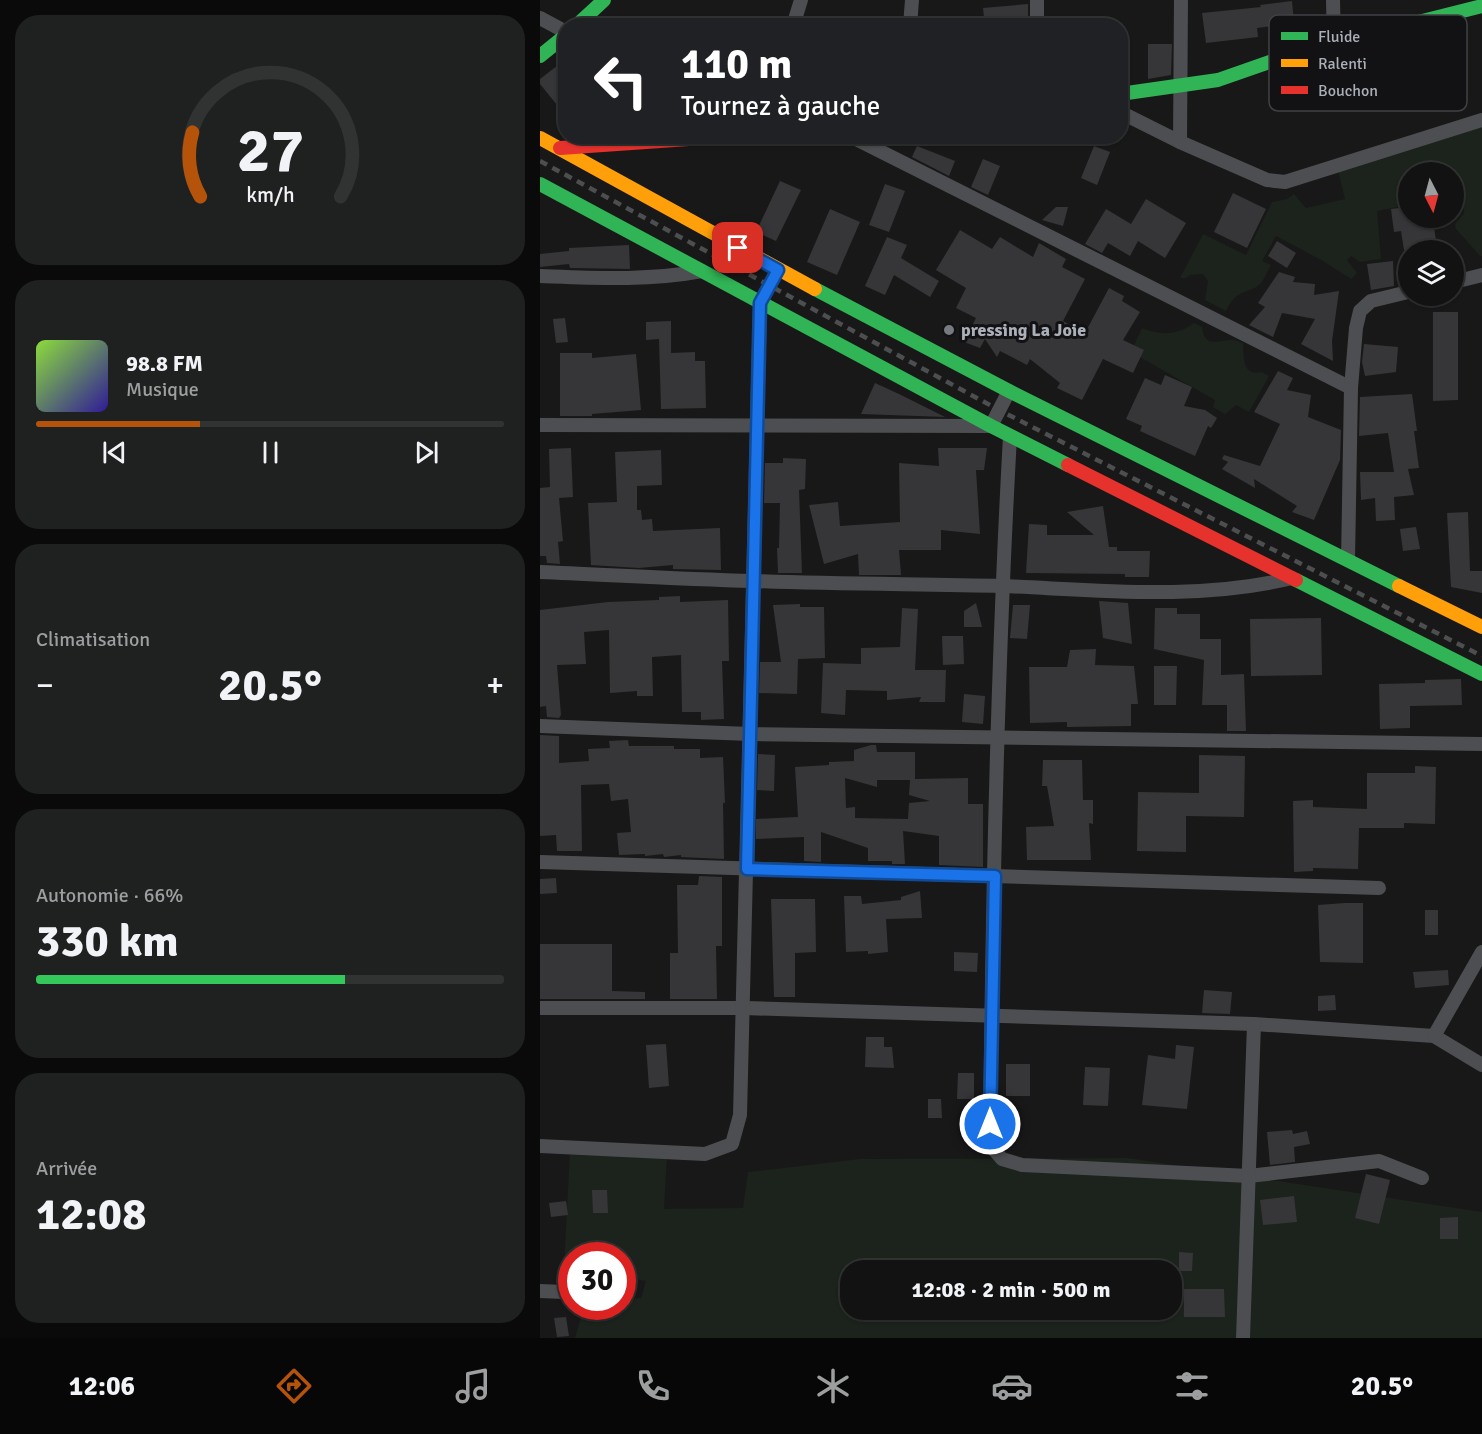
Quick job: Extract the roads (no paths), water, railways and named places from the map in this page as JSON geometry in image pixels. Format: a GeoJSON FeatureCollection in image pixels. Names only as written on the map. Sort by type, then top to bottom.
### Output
{"type":"FeatureCollection","features":[{"type":"Feature","properties":{"kind":"main road"},"geometry":{"type":"LineString","coordinates":[[585,18],[604,0]]}},
{"type":"Feature","properties":{"kind":"main road"},"geometry":{"type":"LineString","coordinates":[[1429,15],[1462,5],[1482,6]]}},
{"type":"Feature","properties":{"kind":"main road"},"geometry":{"type":"LineString","coordinates":[[540,56],[558,40]]}},
{"type":"Feature","properties":{"kind":"main road"},"geometry":{"type":"LineString","coordinates":[[1128,93],[1218,80],[1269,62]]}},
{"type":"Feature","properties":{"kind":"main road"},"geometry":{"type":"LineString","coordinates":[[540,138],[778,270],[1009,391],[1482,627]]}},
{"type":"Feature","properties":{"kind":"main road"},"geometry":{"type":"LineString","coordinates":[[560,148],[622,144]]}},
{"type":"Feature","properties":{"kind":"main road"},"geometry":{"type":"LineString","coordinates":[[540,184],[1010,436],[1482,674]]}},
{"type":"Feature","properties":{"kind":"street"},"geometry":{"type":"LineString","coordinates":[[795,18],[801,0]]}},
{"type":"Feature","properties":{"kind":"street"},"geometry":{"type":"LineString","coordinates":[[911,18],[912,0]]}},
{"type":"Feature","properties":{"kind":"street"},"geometry":{"type":"LineString","coordinates":[[1037,0],[1037,18]]}},
{"type":"Feature","properties":{"kind":"street"},"geometry":{"type":"LineString","coordinates":[[1180,0],[1180,142]]}},
{"type":"Feature","properties":{"kind":"street"},"geometry":{"type":"LineString","coordinates":[[1333,0],[1333,15]]}},
{"type":"Feature","properties":{"kind":"street"},"geometry":{"type":"LineString","coordinates":[[540,18],[558,28]]}},
{"type":"Feature","properties":{"kind":"street"},"geometry":{"type":"LineString","coordinates":[[1128,116],[1180,142],[1267,180],[1285,182],[1482,120]]}},
{"type":"Feature","properties":{"kind":"street"},"geometry":{"type":"LineString","coordinates":[[866,144],[1351,388]]}},
{"type":"Feature","properties":{"kind":"street"},"geometry":{"type":"LineString","coordinates":[[540,1146],[705,1154],[732,1144],[740,1115],[760,303],[778,270]]}},
{"type":"Feature","properties":{"kind":"street"},"geometry":{"type":"LineString","coordinates":[[540,276],[629,279],[677,276],[702,271]]}},
{"type":"Feature","properties":{"kind":"street"},"geometry":{"type":"LineString","coordinates":[[1464,280],[1482,275]]}},
{"type":"Feature","properties":{"kind":"street"},"geometry":{"type":"LineString","coordinates":[[1348,560],[1351,388],[1356,328],[1360,311],[1371,301],[1398,294]]}},
{"type":"Feature","properties":{"kind":"street"},"geometry":{"type":"LineString","coordinates":[[540,424],[991,426],[1009,391]]}},
{"type":"Feature","properties":{"kind":"street"},"geometry":{"type":"LineString","coordinates":[[1010,436],[997,738],[990,1145],[1002,1159],[1022,1166],[1249,1176],[1379,1161],[1422,1178]]}},
{"type":"Feature","properties":{"kind":"street"},"geometry":{"type":"LineString","coordinates":[[540,572],[1130,592],[1211,591],[1270,584],[1292,578]]}},
{"type":"Feature","properties":{"kind":"street"},"geometry":{"type":"LineString","coordinates":[[540,726],[750,734],[1482,744]]}},
{"type":"Feature","properties":{"kind":"street"},"geometry":{"type":"LineString","coordinates":[[540,862],[1379,888]]}},
{"type":"Feature","properties":{"kind":"street"},"geometry":{"type":"LineString","coordinates":[[1434,1036],[1482,952]]}},
{"type":"Feature","properties":{"kind":"street"},"geometry":{"type":"LineString","coordinates":[[540,1008],[744,1008],[1254,1024],[1434,1036],[1482,1065]]}},
{"type":"Feature","properties":{"kind":"street"},"geometry":{"type":"LineString","coordinates":[[1243,1338],[1254,1024]]}},
{"type":"Feature","properties":{"kind":"street"},"geometry":{"type":"LineString","coordinates":[[540,1292],[558,1292]]}},
{"type":"Feature","properties":{"kind":"railway"},"geometry":{"type":"LineString","coordinates":[[540,161],[999,410],[1482,656]]}},
{"type":"Feature","properties":{"kind":"place","name":"pressing La Joie"},"geometry":{"type":"Point","coordinates":[949,330]}}]}
